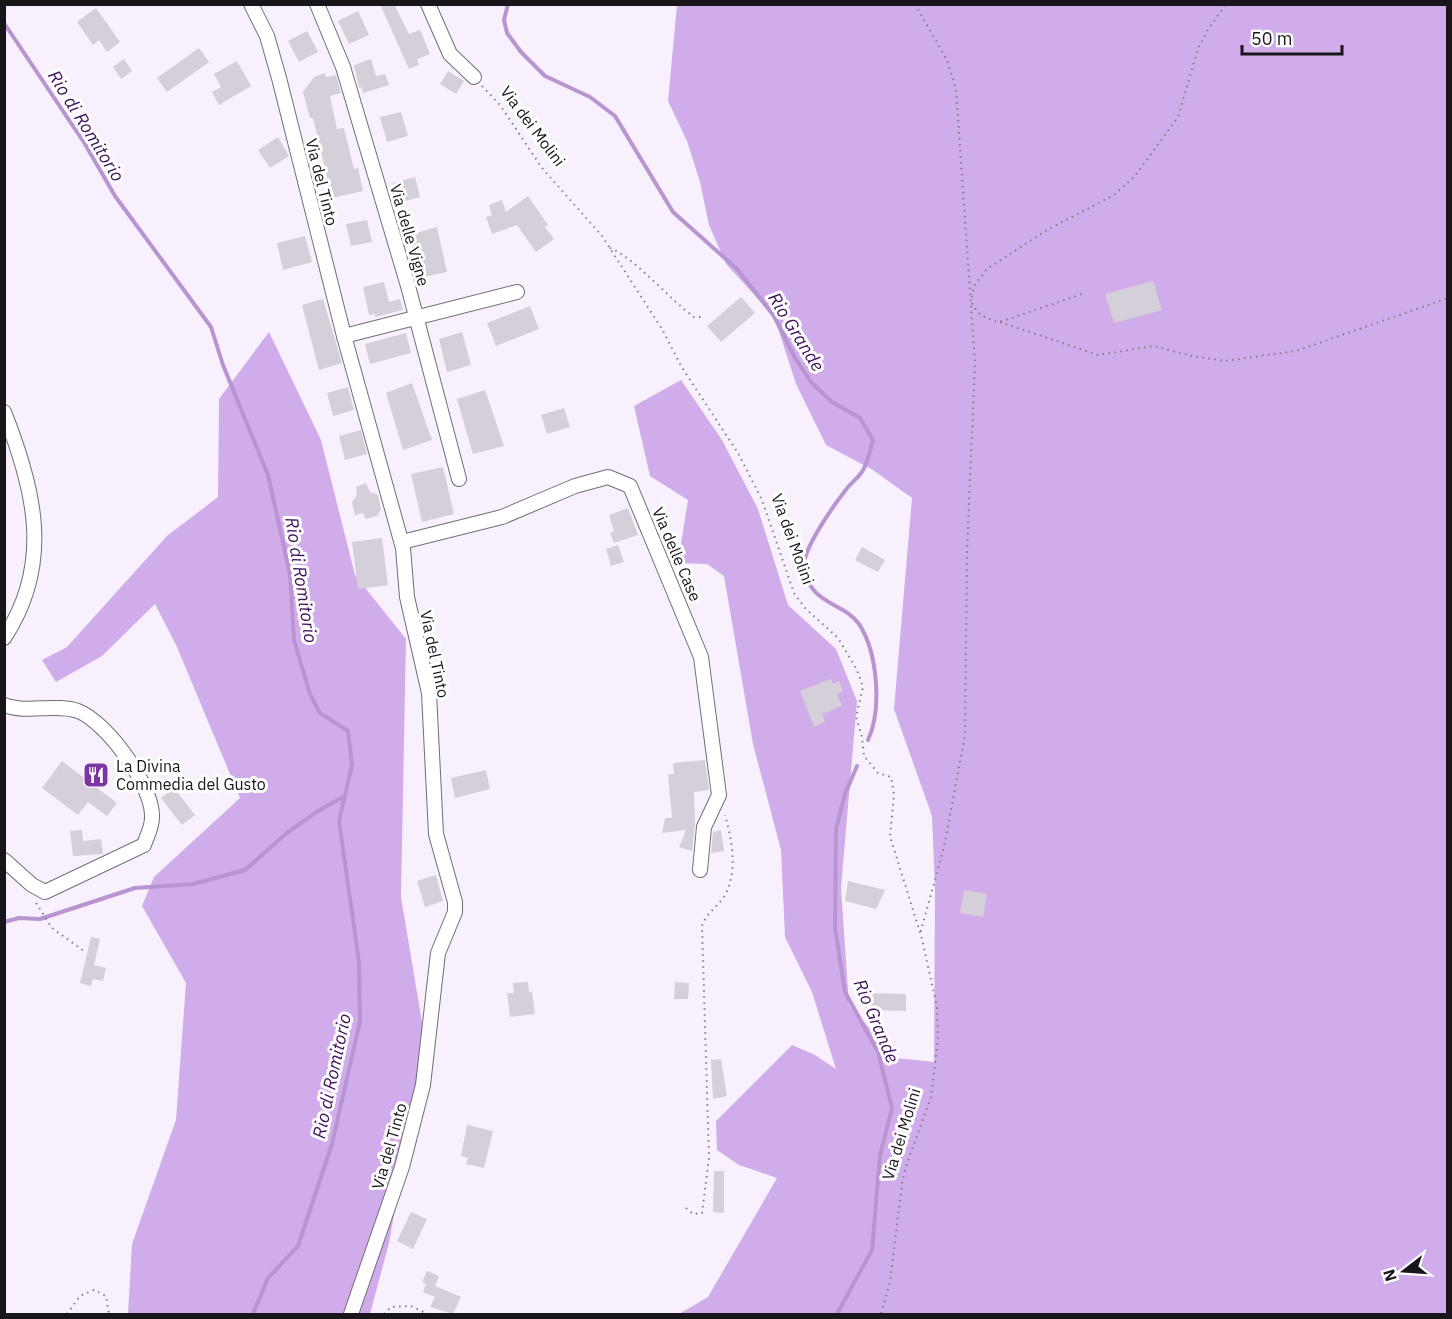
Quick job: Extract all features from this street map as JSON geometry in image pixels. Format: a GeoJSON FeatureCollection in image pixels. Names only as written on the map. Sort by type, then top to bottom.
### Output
{"type":"FeatureCollection","features":[{"type":"Feature","properties":{"kind":"street","name":"Via del Tinto"},"geometry":{"type":"LineString","coordinates":[[251,4],[267,36],[279,78],[344,336],[402,542],[407,597],[429,693],[436,834],[455,902],[455,912],[438,953],[423,1085],[402,1167],[351,1314]]}},
{"type":"Feature","properties":{"kind":"street","name":"Via delle Vigne"},"geometry":{"type":"LineString","coordinates":[[317,4],[343,67],[417,319],[459,478]]}},
{"type":"Feature","properties":{"kind":"street"},"geometry":{"type":"LineString","coordinates":[[428,4],[450,54],[474,77]]}},
{"type":"Feature","properties":{"kind":"street"},"geometry":{"type":"LineString","coordinates":[[344,336],[517,292]]}},
{"type":"Feature","properties":{"kind":"street"},"geometry":{"type":"LineString","coordinates":[[4,412],[24,471],[33,511],[36,549],[34,569],[24,604],[4,638]]}},
{"type":"Feature","properties":{"kind":"street","name":"Via delle Case"},"geometry":{"type":"LineString","coordinates":[[402,542],[502,517],[575,486],[608,477],[630,486],[701,657],[719,795]]}},
{"type":"Feature","properties":{"kind":"street"},"geometry":{"type":"LineString","coordinates":[[4,705],[76,710],[89,716],[101,726],[140,778],[147,792],[152,818],[144,844],[45,892],[32,885],[4,860]]}},
{"type":"Feature","properties":{"kind":"street"},"geometry":{"type":"LineString","coordinates":[[700,870],[704,827],[719,795]]}},
{"type":"Feature","properties":{"kind":"path"},"geometry":{"type":"LineString","coordinates":[[915,4],[947,60],[956,89],[975,363],[968,551],[965,735],[944,847],[920,934]]}},
{"type":"Feature","properties":{"kind":"path"},"geometry":{"type":"LineString","coordinates":[[1226,4],[1207,31],[1198,49],[1178,117],[1151,156],[1114,195],[1039,235],[987,269],[974,286],[971,301],[976,312],[986,318],[1098,356],[1154,346],[1192,356],[1225,361],[1296,351],[1448,298]]}},
{"type":"Feature","properties":{"kind":"path","name":"Via dei Molini"},"geometry":{"type":"LineString","coordinates":[[474,77],[500,105],[542,168],[589,218],[662,329],[681,366],[738,453],[762,500],[794,592],[806,608],[838,638],[857,670],[863,687],[856,717],[862,737],[862,748],[870,766],[878,773],[891,777],[894,795],[890,836],[920,934],[937,1007],[936,1057],[931,1097],[902,1183],[890,1282],[881,1314]]}},
{"type":"Feature","properties":{"kind":"path"},"geometry":{"type":"LineString","coordinates":[[610,248],[631,261],[694,318],[703,317]]}},
{"type":"Feature","properties":{"kind":"path"},"geometry":{"type":"LineString","coordinates":[[1000,322],[1082,294]]}},
{"type":"Feature","properties":{"kind":"path"},"geometry":{"type":"LineString","coordinates":[[686,1208],[693,1214],[702,1213],[709,1158],[702,926],[705,917],[725,895],[733,853],[719,795]]}},
{"type":"Feature","properties":{"kind":"path"},"geometry":{"type":"LineString","coordinates":[[45,918],[52,927],[84,951]]}},
{"type":"Feature","properties":{"kind":"path"},"geometry":{"type":"LineString","coordinates":[[67,1314],[80,1296],[94,1290],[106,1296],[109,1314]]}},
{"type":"Feature","properties":{"kind":"path"},"geometry":{"type":"LineString","coordinates":[[384,1314],[391,1307],[411,1306],[428,1314]]}},
{"type":"Feature","properties":{"kind":"shaded area"},"geometry":{"type":"Polygon","coordinates":[[[677,5],[1447,5],[1447,1314],[679,1314],[708,1297],[777,1178],[739,1165],[717,1150],[716,1121],[792,1045],[815,1055],[836,1069],[812,992],[785,937],[781,850],[753,744],[724,576],[707,564],[678,563],[688,500],[650,476],[634,406],[681,380],[722,440],[758,509],[788,605],[836,649],[857,701],[841,888],[849,1005],[896,1058],[934,1062],[935,890],[932,816],[894,709],[912,498],[873,470],[826,445],[796,384],[774,316],[726,264],[709,225],[700,182],[687,141],[668,101],[677,5]]]}},
{"type":"Feature","properties":{"kind":"shaded area"},"geometry":{"type":"Polygon","coordinates":[[[269,332],[321,440],[355,575],[406,639],[401,897],[425,1040],[389,1243],[370,1314],[128,1314],[132,1244],[176,1120],[186,983],[142,906],[154,877],[240,798],[177,647],[155,604],[102,656],[56,682],[42,660],[67,647],[167,536],[218,497],[219,399],[269,332]]]}},
{"type":"Feature","properties":{"kind":"building"},"geometry":{"type":"Polygon","coordinates":[[[380,4],[394,4],[409,34],[420,30],[430,54],[417,59],[419,65],[409,69],[380,4]]]}},
{"type":"Feature","properties":{"kind":"building"},"geometry":{"type":"Polygon","coordinates":[[[96,8],[120,42],[107,52],[99,40],[93,45],[77,22],[96,8]]]}},
{"type":"Feature","properties":{"kind":"building"},"geometry":{"type":"Polygon","coordinates":[[[358,11],[369,35],[349,44],[338,21],[358,11]]]}},
{"type":"Feature","properties":{"kind":"building"},"geometry":{"type":"Polygon","coordinates":[[[307,31],[318,52],[299,62],[288,41],[307,31]]]}},
{"type":"Feature","properties":{"kind":"building"},"geometry":{"type":"Polygon","coordinates":[[[199,48],[209,62],[167,92],[157,78],[199,48]]]}},
{"type":"Feature","properties":{"kind":"building"},"geometry":{"type":"Polygon","coordinates":[[[124,59],[132,71],[121,79],[113,67],[124,59]]]}},
{"type":"Feature","properties":{"kind":"building"},"geometry":{"type":"Polygon","coordinates":[[[371,59],[376,76],[385,74],[389,85],[363,93],[361,87],[359,88],[354,65],[371,59]]]}},
{"type":"Feature","properties":{"kind":"building"},"geometry":{"type":"Polygon","coordinates":[[[237,61],[251,86],[219,105],[212,92],[221,87],[214,74],[237,61]]]}},
{"type":"Feature","properties":{"kind":"building"},"geometry":{"type":"Polygon","coordinates":[[[448,71],[464,81],[456,94],[440,84],[448,71]]]}},
{"type":"Feature","properties":{"kind":"building"},"geometry":{"type":"Polygon","coordinates":[[[325,73],[326,77],[336,75],[341,93],[330,96],[337,129],[344,128],[354,169],[358,168],[363,191],[332,198],[313,118],[310,118],[303,92],[314,77],[325,73]]]}},
{"type":"Feature","properties":{"kind":"building"},"geometry":{"type":"Polygon","coordinates":[[[401,112],[408,136],[387,142],[380,117],[401,112]]]}},
{"type":"Feature","properties":{"kind":"building"},"geometry":{"type":"Polygon","coordinates":[[[278,137],[289,156],[270,168],[258,150],[278,137]]]}},
{"type":"Feature","properties":{"kind":"building"},"geometry":{"type":"Polygon","coordinates":[[[415,177],[420,197],[398,203],[393,183],[415,177]]]}},
{"type":"Feature","properties":{"kind":"building"},"geometry":{"type":"Polygon","coordinates":[[[528,196],[548,225],[545,227],[554,239],[536,252],[517,225],[492,234],[486,217],[492,215],[489,205],[502,200],[506,212],[528,196]]]}},
{"type":"Feature","properties":{"kind":"building"},"geometry":{"type":"Polygon","coordinates":[[[367,220],[372,242],[351,246],[346,224],[367,220]]]}},
{"type":"Feature","properties":{"kind":"building"},"geometry":{"type":"Polygon","coordinates":[[[437,227],[447,272],[419,278],[409,235],[437,227]]]}},
{"type":"Feature","properties":{"kind":"building"},"geometry":{"type":"Polygon","coordinates":[[[305,236],[312,262],[283,270],[277,243],[305,236]]]}},
{"type":"Feature","properties":{"kind":"building"},"geometry":{"type":"Polygon","coordinates":[[[1153,281],[1162,310],[1114,323],[1105,294],[1153,281]]]}},
{"type":"Feature","properties":{"kind":"building"},"geometry":{"type":"Polygon","coordinates":[[[384,282],[389,302],[400,299],[403,310],[375,317],[375,314],[369,315],[363,287],[384,282]]]}},
{"type":"Feature","properties":{"kind":"building"},"geometry":{"type":"Polygon","coordinates":[[[741,297],[755,313],[721,342],[707,326],[741,297]]]}},
{"type":"Feature","properties":{"kind":"building"},"geometry":{"type":"Polygon","coordinates":[[[323,299],[342,363],[319,370],[302,305],[323,299]]]}},
{"type":"Feature","properties":{"kind":"building"},"geometry":{"type":"Polygon","coordinates":[[[530,306],[539,329],[496,346],[487,323],[530,306]]]}},
{"type":"Feature","properties":{"kind":"building"},"geometry":{"type":"Polygon","coordinates":[[[462,332],[471,365],[447,372],[439,339],[462,332]]]}},
{"type":"Feature","properties":{"kind":"building"},"geometry":{"type":"Polygon","coordinates":[[[406,333],[411,353],[370,364],[365,344],[406,333]]]}},
{"type":"Feature","properties":{"kind":"building"},"geometry":{"type":"Polygon","coordinates":[[[412,383],[432,440],[403,450],[386,393],[412,383]]]}},
{"type":"Feature","properties":{"kind":"building"},"geometry":{"type":"Polygon","coordinates":[[[348,387],[354,410],[333,416],[327,393],[348,387]]]}},
{"type":"Feature","properties":{"kind":"building"},"geometry":{"type":"Polygon","coordinates":[[[485,390],[504,446],[473,454],[457,399],[485,390]]]}},
{"type":"Feature","properties":{"kind":"building"},"geometry":{"type":"Polygon","coordinates":[[[564,408],[570,427],[547,434],[541,415],[564,408]]]}},
{"type":"Feature","properties":{"kind":"building"},"geometry":{"type":"Polygon","coordinates":[[[361,430],[367,454],[345,460],[339,436],[361,430]]]}},
{"type":"Feature","properties":{"kind":"building"},"geometry":{"type":"Polygon","coordinates":[[[443,467],[454,514],[422,522],[411,474],[443,467]]]}},
{"type":"Feature","properties":{"kind":"building"},"geometry":{"type":"Polygon","coordinates":[[[366,483],[370,492],[378,495],[381,509],[377,516],[366,519],[363,513],[355,515],[352,502],[357,495],[356,487],[366,483]]]}},
{"type":"Feature","properties":{"kind":"building"},"geometry":{"type":"Polygon","coordinates":[[[628,508],[638,535],[614,543],[610,533],[614,531],[609,515],[628,508]]]}},
{"type":"Feature","properties":{"kind":"building"},"geometry":{"type":"Polygon","coordinates":[[[382,538],[388,585],[358,589],[352,542],[382,538]]]}},
{"type":"Feature","properties":{"kind":"building"},"geometry":{"type":"Polygon","coordinates":[[[618,545],[624,562],[611,566],[606,549],[618,545]]]}},
{"type":"Feature","properties":{"kind":"building"},"geometry":{"type":"Polygon","coordinates":[[[862,547],[885,560],[878,572],[855,560],[862,547]]]}},
{"type":"Feature","properties":{"kind":"building"},"geometry":{"type":"Polygon","coordinates":[[[831,679],[833,684],[839,681],[843,692],[837,694],[842,706],[822,714],[825,722],[814,727],[800,691],[831,679]]]}},
{"type":"Feature","properties":{"kind":"building"},"geometry":{"type":"Polygon","coordinates":[[[705,760],[709,790],[694,792],[695,825],[692,851],[679,847],[686,830],[662,833],[665,818],[672,818],[668,774],[674,774],[673,763],[705,760]]]}},
{"type":"Feature","properties":{"kind":"building"},"geometry":{"type":"Polygon","coordinates":[[[62,761],[117,803],[107,816],[88,802],[78,815],[42,788],[62,761]]]}},
{"type":"Feature","properties":{"kind":"building"},"geometry":{"type":"Polygon","coordinates":[[[486,770],[490,789],[455,798],[451,778],[486,770]]]}},
{"type":"Feature","properties":{"kind":"building"},"geometry":{"type":"Polygon","coordinates":[[[174,788],[195,815],[182,825],[161,798],[174,788]]]}},
{"type":"Feature","properties":{"kind":"building"},"geometry":{"type":"Polygon","coordinates":[[[82,830],[83,841],[101,839],[103,854],[73,856],[70,831],[82,830]]]}},
{"type":"Feature","properties":{"kind":"building"},"geometry":{"type":"Polygon","coordinates":[[[721,830],[724,851],[711,853],[713,832],[721,830]]]}},
{"type":"Feature","properties":{"kind":"building"},"geometry":{"type":"Polygon","coordinates":[[[436,875],[443,901],[425,907],[417,881],[436,875]]]}},
{"type":"Feature","properties":{"kind":"building"},"geometry":{"type":"Polygon","coordinates":[[[848,881],[885,890],[876,909],[845,901],[848,881]]]}},
{"type":"Feature","properties":{"kind":"building"},"geometry":{"type":"Polygon","coordinates":[[[964,890],[987,894],[983,917],[960,913],[964,890]]]}},
{"type":"Feature","properties":{"kind":"building"},"geometry":{"type":"Polygon","coordinates":[[[91,937],[100,939],[94,965],[106,968],[103,981],[93,979],[91,986],[80,983],[91,937]]]}},
{"type":"Feature","properties":{"kind":"building"},"geometry":{"type":"Polygon","coordinates":[[[528,982],[535,1014],[510,1017],[507,993],[514,993],[513,983],[528,982]]]}},
{"type":"Feature","properties":{"kind":"building"},"geometry":{"type":"Polygon","coordinates":[[[675,982],[689,983],[688,999],[674,999],[675,982]]]}},
{"type":"Feature","properties":{"kind":"building"},"geometry":{"type":"Polygon","coordinates":[[[865,993],[906,994],[906,1011],[865,1010],[865,993]]]}},
{"type":"Feature","properties":{"kind":"building"},"geometry":{"type":"Polygon","coordinates":[[[721,1059],[727,1096],[713,1099],[711,1060],[721,1059]]]}},
{"type":"Feature","properties":{"kind":"building"},"geometry":{"type":"Polygon","coordinates":[[[467,1125],[493,1131],[484,1168],[466,1164],[468,1158],[461,1156],[467,1125]]]}},
{"type":"Feature","properties":{"kind":"building"},"geometry":{"type":"Polygon","coordinates":[[[714,1171],[724,1171],[724,1213],[713,1212],[714,1171]]]}},
{"type":"Feature","properties":{"kind":"building"},"geometry":{"type":"Polygon","coordinates":[[[411,1212],[427,1219],[413,1249],[397,1241],[411,1212]]]}},
{"type":"Feature","properties":{"kind":"building"},"geometry":{"type":"Polygon","coordinates":[[[427,1271],[439,1276],[435,1286],[461,1297],[453,1314],[430,1307],[435,1297],[423,1292],[426,1284],[422,1282],[427,1271]]]}},
{"type":"Feature","properties":{"kind":"waterway","name":"Rio Grande"},"geometry":{"type":"LineString","coordinates":[[508,4],[504,20],[507,33],[521,52],[545,76],[590,97],[615,116],[673,212],[737,269],[774,316],[795,358],[811,382],[832,402],[860,418],[873,440],[863,470],[847,488],[820,528],[808,550],[804,567],[813,589],[828,602],[853,617],[865,636],[876,682],[875,713],[868,740]]}},
{"type":"Feature","properties":{"kind":"waterway","name":"Rio di Romitorio"},"geometry":{"type":"LineString","coordinates":[[4,23],[85,144],[115,196],[211,327],[223,365],[268,475],[290,574],[294,640],[310,694],[320,713],[348,731],[352,765],[339,821],[359,962],[360,1021],[332,1144],[298,1246],[268,1278],[253,1314]]}},
{"type":"Feature","properties":{"kind":"waterway","name":"Rio Grande"},"geometry":{"type":"LineString","coordinates":[[837,1314],[872,1250],[880,1155],[892,1108],[878,1052],[845,992],[835,928],[836,829],[845,794],[857,766]]}},
{"type":"Feature","properties":{"kind":"waterway"},"geometry":{"type":"LineString","coordinates":[[4,922],[19,918],[40,919],[135,888],[193,884],[245,870],[288,832],[345,796]]}},
{"type":"Feature","properties":{"kind":"place","name":"La Divina Commedia del Gusto"},"geometry":{"type":"Point","coordinates":[96,775]}}]}
